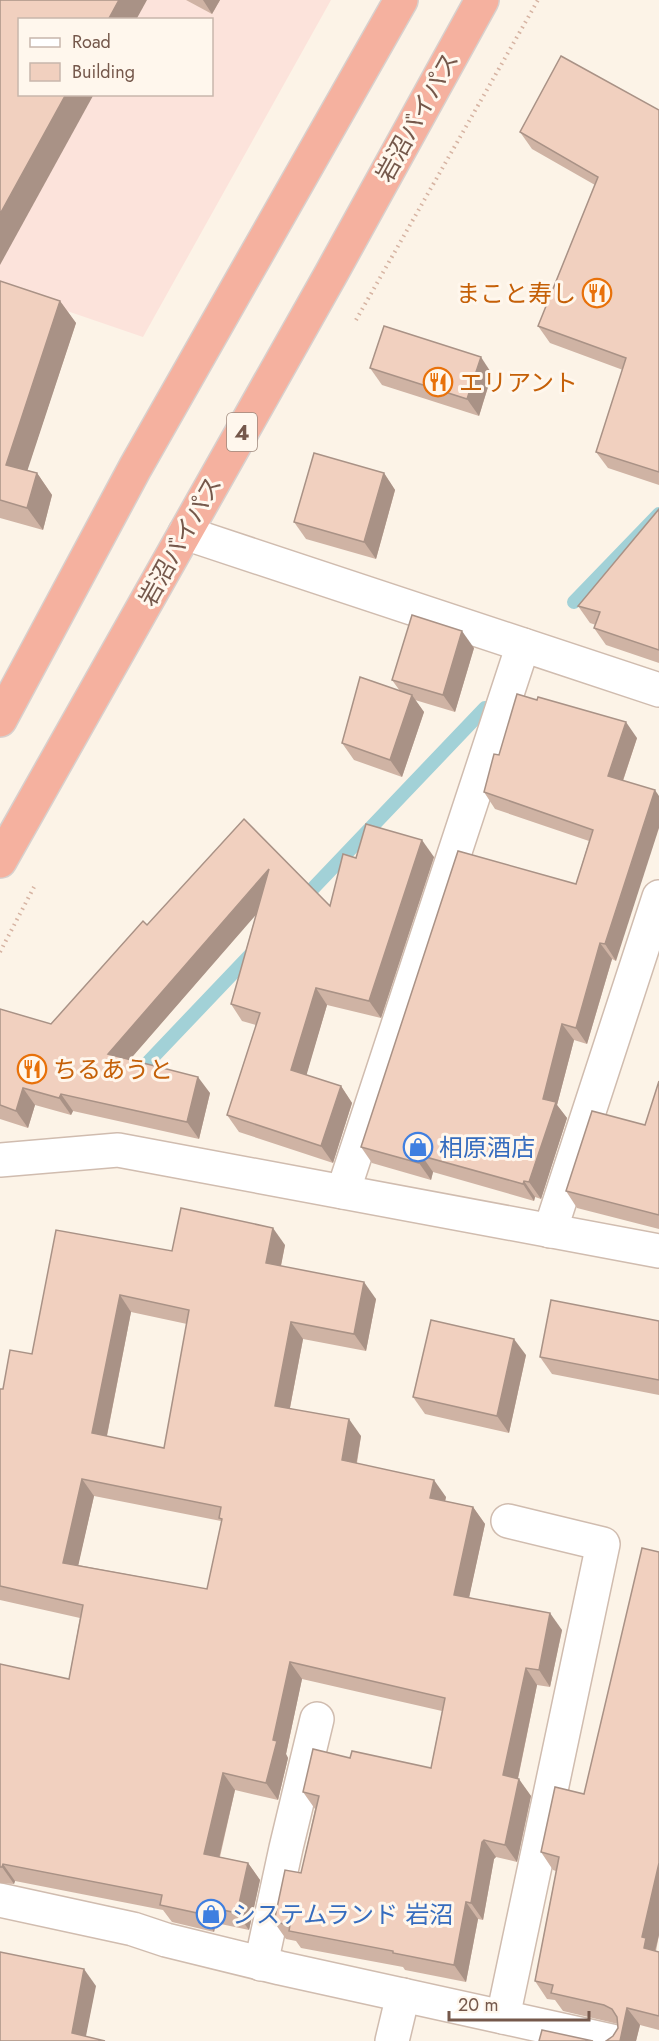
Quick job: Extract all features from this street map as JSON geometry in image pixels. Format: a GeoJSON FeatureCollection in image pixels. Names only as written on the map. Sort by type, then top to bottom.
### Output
{"type":"FeatureCollection","features":[{"type":"Feature","properties":{"kind":"highway"},"geometry":{"type":"LineString","coordinates":[[0,720],[135,468],[401,0]]}},
{"type":"Feature","properties":{"kind":"highway","name":"岩沼バイパス"},"geometry":{"type":"LineString","coordinates":[[0,861],[482,0]]}},
{"type":"Feature","properties":{"kind":"street"},"geometry":{"type":"LineString","coordinates":[[185,533],[659,690]]}},
{"type":"Feature","properties":{"kind":"street"},"geometry":{"type":"LineString","coordinates":[[343,1192],[523,645]]}},
{"type":"Feature","properties":{"kind":"street"},"geometry":{"type":"LineString","coordinates":[[550,1230],[659,897]]}},
{"type":"Feature","properties":{"kind":"street"},"geometry":{"type":"LineString","coordinates":[[0,1160],[117,1150],[659,1251]]}},
{"type":"Feature","properties":{"kind":"street"},"geometry":{"type":"LineString","coordinates":[[503,2017],[603,1544],[508,1521]]}},
{"type":"Feature","properties":{"kind":"street"},"geometry":{"type":"LineString","coordinates":[[261,1964],[317,1719]]}},
{"type":"Feature","properties":{"kind":"street"},"geometry":{"type":"LineString","coordinates":[[0,1900],[133,1929],[166,1940],[261,1964],[612,2041]]}},
{"type":"Feature","properties":{"kind":"street"},"geometry":{"type":"LineString","coordinates":[[392,2041],[403,1995]]}},
{"type":"Feature","properties":{"kind":"shaded area"},"geometry":{"type":"Polygon","coordinates":[[[0,0],[331,0],[143,337],[0,288],[0,0]]]}},
{"type":"Feature","properties":{"kind":"building"},"geometry":{"type":"Polygon","coordinates":[[[0,0],[119,0],[109,18],[18,18],[18,96],[65,96],[0,214],[0,0]]]}},
{"type":"Feature","properties":{"kind":"building"},"geometry":{"type":"Polygon","coordinates":[[[561,56],[659,110],[659,472],[596,452],[626,358],[538,326],[598,177],[520,132],[561,56]]]}},
{"type":"Feature","properties":{"kind":"building"},"geometry":{"type":"Polygon","coordinates":[[[0,281],[60,301],[6,465],[37,473],[27,508],[0,500],[0,281]]]}},
{"type":"Feature","properties":{"kind":"building"},"geometry":{"type":"Polygon","coordinates":[[[384,326],[481,357],[467,399],[370,368],[384,326]]]}},
{"type":"Feature","properties":{"kind":"building"},"geometry":{"type":"Polygon","coordinates":[[[314,453],[384,473],[364,542],[294,522],[314,453]]]}},
{"type":"Feature","properties":{"kind":"building"},"geometry":{"type":"Polygon","coordinates":[[[659,509],[659,650],[594,628],[600,612],[578,606],[659,509]]]}},
{"type":"Feature","properties":{"kind":"building"},"geometry":{"type":"Polygon","coordinates":[[[412,615],[462,631],[443,695],[392,680],[412,615]]]}},
{"type":"Feature","properties":{"kind":"building"},"geometry":{"type":"Polygon","coordinates":[[[360,677],[412,695],[390,760],[342,743],[360,677]]]}},
{"type":"Feature","properties":{"kind":"building"},"geometry":{"type":"Polygon","coordinates":[[[517,694],[537,700],[538,697],[626,722],[608,776],[655,790],[605,944],[600,943],[576,1028],[562,1024],[543,1099],[556,1102],[529,1182],[524,1181],[523,1184],[422,1156],[419,1163],[361,1147],[458,851],[576,884],[593,830],[484,792],[494,754],[499,755],[517,694]]]}},
{"type":"Feature","properties":{"kind":"building"},"geometry":{"type":"Polygon","coordinates":[[[244,819],[330,906],[343,854],[356,858],[366,824],[422,840],[369,1001],[316,988],[291,1070],[341,1086],[321,1146],[227,1115],[260,1013],[231,1004],[269,869],[108,1054],[198,1077],[187,1122],[61,1094],[59,1098],[23,1088],[16,1111],[0,1105],[0,1009],[51,1024],[143,921],[147,925],[244,819]]]}},
{"type":"Feature","properties":{"kind":"building"},"geometry":{"type":"Polygon","coordinates":[[[659,1081],[659,1215],[566,1191],[592,1111],[645,1125],[659,1081]]]}},
{"type":"Feature","properties":{"kind":"building"},"geometry":{"type":"Polygon","coordinates":[[[181,1208],[273,1228],[266,1263],[364,1282],[354,1334],[291,1322],[275,1406],[349,1419],[342,1460],[434,1480],[430,1498],[473,1507],[454,1595],[550,1613],[539,1670],[526,1668],[503,1775],[519,1779],[505,1845],[484,1840],[482,1842],[471,1903],[466,1902],[454,1965],[289,1931],[290,1925],[274,1922],[285,1870],[301,1873],[319,1796],[303,1792],[313,1749],[350,1758],[352,1751],[431,1768],[445,1698],[290,1662],[273,1740],[277,1741],[266,1783],[223,1773],[204,1854],[248,1863],[237,1913],[204,1906],[202,1914],[160,1905],[162,1895],[3,1864],[0,1867],[0,1664],[69,1679],[83,1605],[0,1586],[0,1389],[3,1389],[10,1350],[32,1354],[56,1230],[172,1251],[181,1208]],[[120,1295],[92,1433],[164,1448],[189,1310],[120,1295]],[[82,1479],[63,1563],[207,1589],[222,1519],[219,1518],[221,1507],[82,1479]]]}},
{"type":"Feature","properties":{"kind":"building"},"geometry":{"type":"Polygon","coordinates":[[[551,1300],[659,1321],[659,1380],[540,1357],[551,1300]]]}},
{"type":"Feature","properties":{"kind":"building"},"geometry":{"type":"Polygon","coordinates":[[[431,1320],[514,1339],[497,1416],[413,1397],[431,1320]]]}},
{"type":"Feature","properties":{"kind":"building"},"geometry":{"type":"Polygon","coordinates":[[[642,1548],[659,1552],[659,1863],[642,1937],[646,1938],[644,1948],[659,1952],[659,2016],[627,2008],[620,2041],[606,2041],[618,2028],[617,2017],[612,2009],[604,2005],[551,1993],[553,1985],[535,1981],[559,1857],[541,1852],[555,1787],[584,1794],[642,1548]]]}},
{"type":"Feature","properties":{"kind":"building"},"geometry":{"type":"Polygon","coordinates":[[[0,1952],[84,1969],[72,2033],[105,2041],[0,2041],[0,1952]]]}},
{"type":"Feature","properties":{"kind":"building"},"geometry":{"type":"Polygon","coordinates":[[[542,2030],[593,2041],[539,2041],[542,2030]]]}},
{"type":"Feature","properties":{"kind":"waterway"},"geometry":{"type":"LineString","coordinates":[[574,602],[659,514]]}},
{"type":"Feature","properties":{"kind":"waterway"},"geometry":{"type":"LineString","coordinates":[[300,902],[485,708]]}},
{"type":"Feature","properties":{"kind":"waterway"},"geometry":{"type":"LineString","coordinates":[[135,1076],[254,951]]}},
{"type":"Feature","properties":{"kind":"place","name":"まこと寿し"},"geometry":{"type":"Point","coordinates":[597,293]}},
{"type":"Feature","properties":{"kind":"place","name":"エリアント"},"geometry":{"type":"Point","coordinates":[438,382]}},
{"type":"Feature","properties":{"kind":"place","name":"ちるあうと"},"geometry":{"type":"Point","coordinates":[32,1069]}},
{"type":"Feature","properties":{"kind":"place","name":"相原酒店"},"geometry":{"type":"Point","coordinates":[418,1147]}},
{"type":"Feature","properties":{"kind":"place","name":"システムランド 岩沼"},"geometry":{"type":"Point","coordinates":[211,1914]}}]}
